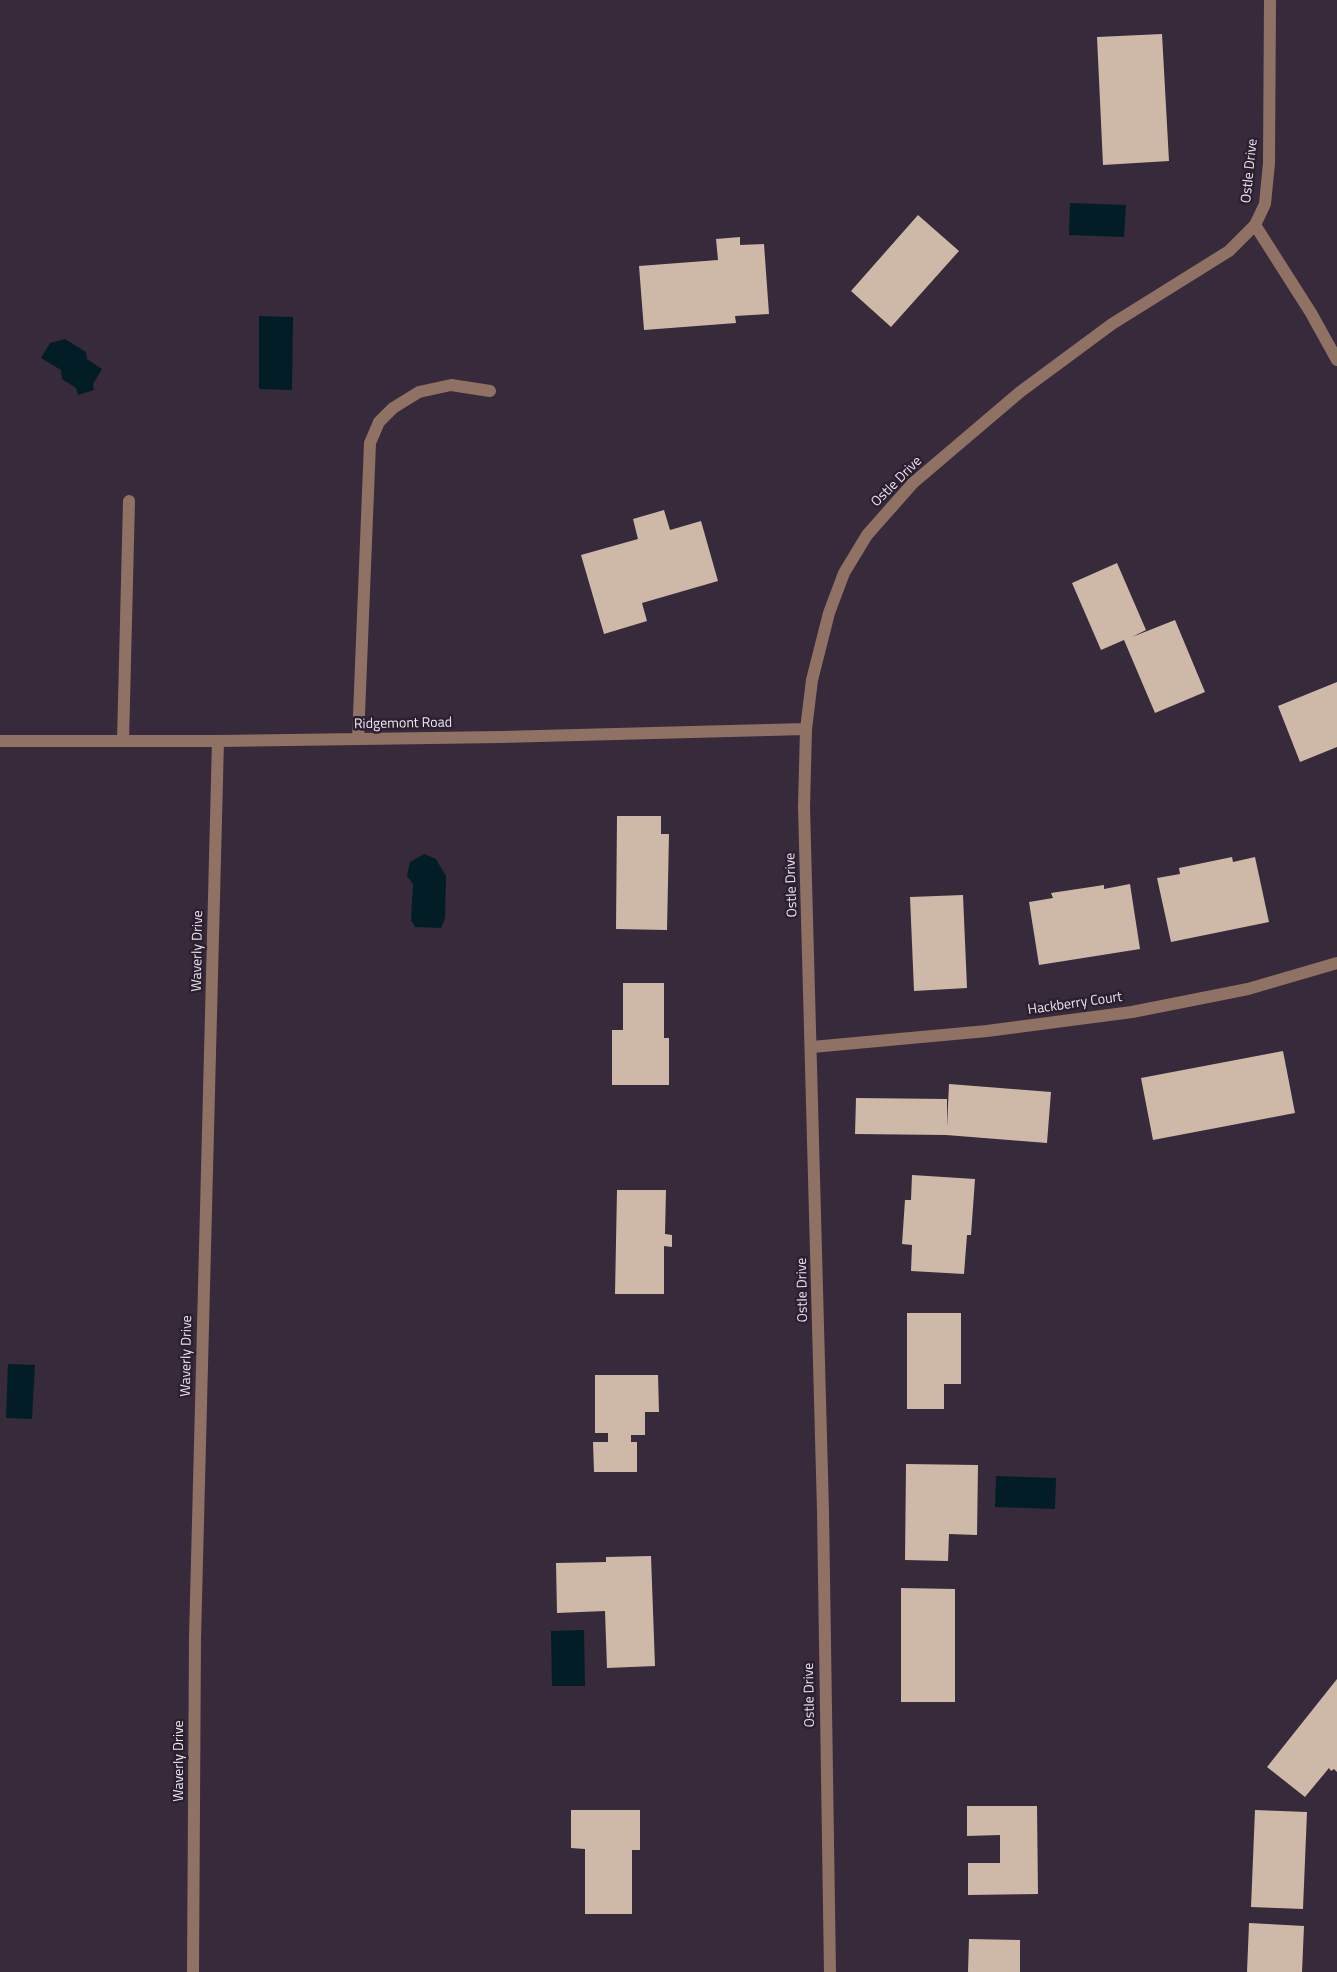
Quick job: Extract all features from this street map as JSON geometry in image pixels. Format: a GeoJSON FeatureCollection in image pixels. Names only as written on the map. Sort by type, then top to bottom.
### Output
{"type":"FeatureCollection","features":[{"type":"Feature","properties":{"kind":"street","name":"Ostle Drive"},"geometry":{"type":"LineString","coordinates":[[830,1972],[823,1510],[812,1047],[804,807],[806,729],[812,680],[829,614],[844,573],[867,535],[913,484],[1020,392],[1112,324],[1229,251],[1255,225],[1264,204],[1269,163],[1270,0]]}},
{"type":"Feature","properties":{"kind":"street"},"geometry":{"type":"LineString","coordinates":[[1255,225],[1312,314],[1337,360]]}},
{"type":"Feature","properties":{"kind":"street"},"geometry":{"type":"LineString","coordinates":[[358,739],[370,442],[379,422],[393,408],[419,392],[451,385],[490,392]]}},
{"type":"Feature","properties":{"kind":"street"},"geometry":{"type":"LineString","coordinates":[[123,741],[129,501]]}},
{"type":"Feature","properties":{"kind":"street","name":"Ridgemont Road"},"geometry":{"type":"LineString","coordinates":[[0,741],[218,741],[501,737],[806,729]]}},
{"type":"Feature","properties":{"kind":"street","name":"Waverly Drive"},"geometry":{"type":"LineString","coordinates":[[193,1972],[195,1638],[218,741]]}},
{"type":"Feature","properties":{"kind":"street","name":"Hackberry Court"},"geometry":{"type":"LineString","coordinates":[[812,1047],[987,1031],[1132,1012],[1248,990],[1337,963]]}},
{"type":"Feature","properties":{"kind":"water"},"geometry":{"type":"Polygon","coordinates":[[[1070,203],[1126,205],[1124,237],[1069,235],[1070,203]]]}},
{"type":"Feature","properties":{"kind":"water"},"geometry":{"type":"Polygon","coordinates":[[[259,316],[293,317],[292,390],[259,389],[259,316]]]}},
{"type":"Feature","properties":{"kind":"water"},"geometry":{"type":"Polygon","coordinates":[[[65,339],[86,352],[87,359],[102,369],[93,384],[94,390],[78,395],[76,388],[62,379],[61,370],[41,358],[50,343],[65,339]]]}},
{"type":"Feature","properties":{"kind":"water"},"geometry":{"type":"Polygon","coordinates":[[[424,854],[436,859],[446,876],[445,918],[441,928],[415,927],[411,920],[413,884],[407,876],[410,862],[424,854]]]}},
{"type":"Feature","properties":{"kind":"water"},"geometry":{"type":"Polygon","coordinates":[[[8,1364],[35,1365],[32,1419],[6,1418],[8,1364]]]}},
{"type":"Feature","properties":{"kind":"water"},"geometry":{"type":"Polygon","coordinates":[[[996,1476],[1056,1478],[1055,1509],[995,1507],[996,1476]]]}},
{"type":"Feature","properties":{"kind":"water"},"geometry":{"type":"Polygon","coordinates":[[[584,1630],[585,1686],[552,1686],[551,1631],[584,1630]]]}},
{"type":"Feature","properties":{"kind":"building"},"geometry":{"type":"Polygon","coordinates":[[[1162,34],[1169,161],[1103,165],[1097,37],[1162,34]]]}},
{"type":"Feature","properties":{"kind":"building"},"geometry":{"type":"Polygon","coordinates":[[[918,215],[959,251],[891,327],[851,291],[918,215]]]}},
{"type":"Feature","properties":{"kind":"building"},"geometry":{"type":"Polygon","coordinates":[[[740,237],[740,245],[764,244],[769,314],[735,316],[736,323],[644,330],[639,266],[718,260],[716,239],[740,237]]]}},
{"type":"Feature","properties":{"kind":"building"},"geometry":{"type":"Polygon","coordinates":[[[664,510],[670,530],[701,521],[718,581],[642,603],[647,621],[604,634],[581,555],[638,539],[633,519],[664,510]]]}},
{"type":"Feature","properties":{"kind":"building"},"geometry":{"type":"Polygon","coordinates":[[[1117,563],[1146,630],[1132,637],[1175,620],[1205,692],[1155,713],[1124,640],[1101,650],[1072,583],[1117,563]]]}},
{"type":"Feature","properties":{"kind":"building"},"geometry":{"type":"Polygon","coordinates":[[[1337,682],[1337,747],[1300,762],[1278,706],[1337,682]]]}},
{"type":"Feature","properties":{"kind":"building"},"geometry":{"type":"Polygon","coordinates":[[[617,816],[661,816],[661,834],[669,834],[667,930],[616,929],[617,816]]]}},
{"type":"Feature","properties":{"kind":"building"},"geometry":{"type":"Polygon","coordinates":[[[1232,857],[1233,862],[1255,857],[1269,922],[1171,942],[1157,878],[1180,874],[1179,868],[1232,857]]]}},
{"type":"Feature","properties":{"kind":"building"},"geometry":{"type":"Polygon","coordinates":[[[1130,884],[1140,949],[1039,965],[1029,902],[1053,898],[1051,893],[1104,885],[1104,889],[1130,884]]]}},
{"type":"Feature","properties":{"kind":"building"},"geometry":{"type":"Polygon","coordinates":[[[963,895],[967,988],[914,991],[910,897],[963,895]]]}},
{"type":"Feature","properties":{"kind":"building"},"geometry":{"type":"Polygon","coordinates":[[[623,983],[664,983],[664,1038],[669,1038],[669,1085],[612,1085],[612,1030],[623,1030],[623,983]]]}},
{"type":"Feature","properties":{"kind":"building"},"geometry":{"type":"Polygon","coordinates":[[[1283,1051],[1295,1113],[1153,1140],[1141,1078],[1283,1051]]]}},
{"type":"Feature","properties":{"kind":"building"},"geometry":{"type":"Polygon","coordinates":[[[949,1084],[1051,1092],[1047,1143],[946,1135],[855,1134],[856,1098],[947,1099],[947,1127],[949,1084]]]}},
{"type":"Feature","properties":{"kind":"building"},"geometry":{"type":"Polygon","coordinates":[[[912,1175],[975,1179],[971,1235],[967,1235],[964,1274],[911,1271],[912,1245],[902,1244],[905,1200],[911,1200],[912,1175]]]}},
{"type":"Feature","properties":{"kind":"building"},"geometry":{"type":"Polygon","coordinates":[[[617,1190],[666,1190],[665,1234],[672,1235],[672,1247],[664,1246],[664,1294],[615,1294],[617,1190]]]}},
{"type":"Feature","properties":{"kind":"building"},"geometry":{"type":"Polygon","coordinates":[[[907,1313],[961,1313],[961,1384],[944,1384],[944,1409],[907,1409],[907,1313]]]}},
{"type":"Feature","properties":{"kind":"building"},"geometry":{"type":"Polygon","coordinates":[[[595,1375],[658,1375],[659,1412],[645,1412],[645,1435],[631,1435],[631,1442],[637,1442],[637,1472],[594,1472],[593,1442],[608,1442],[608,1433],[595,1433],[595,1375]]]}},
{"type":"Feature","properties":{"kind":"building"},"geometry":{"type":"Polygon","coordinates":[[[906,1464],[978,1465],[977,1535],[949,1534],[948,1561],[905,1560],[906,1464]]]}},
{"type":"Feature","properties":{"kind":"building"},"geometry":{"type":"Polygon","coordinates":[[[651,1556],[655,1666],[607,1668],[605,1611],[557,1613],[556,1563],[606,1562],[606,1557],[651,1556]]]}},
{"type":"Feature","properties":{"kind":"building"},"geometry":{"type":"Polygon","coordinates":[[[901,1588],[955,1589],[955,1702],[901,1702],[901,1588]]]}},
{"type":"Feature","properties":{"kind":"building"},"geometry":{"type":"Polygon","coordinates":[[[1337,1679],[1337,1772],[1334,1769],[1331,1771],[1329,1768],[1305,1797],[1267,1767],[1337,1679]]]}},
{"type":"Feature","properties":{"kind":"building"},"geometry":{"type":"Polygon","coordinates":[[[967,1806],[1037,1806],[1038,1894],[968,1895],[968,1863],[1000,1863],[1000,1835],[967,1836],[967,1806]]]}},
{"type":"Feature","properties":{"kind":"building"},"geometry":{"type":"Polygon","coordinates":[[[571,1810],[640,1810],[640,1850],[632,1850],[632,1914],[585,1914],[585,1849],[571,1848],[571,1810]]]}},
{"type":"Feature","properties":{"kind":"building"},"geometry":{"type":"Polygon","coordinates":[[[1255,1810],[1307,1812],[1303,1909],[1251,1907],[1255,1810]]]}},
{"type":"Feature","properties":{"kind":"building"},"geometry":{"type":"Polygon","coordinates":[[[1249,1923],[1304,1926],[1302,1972],[1247,1972],[1249,1923]]]}},
{"type":"Feature","properties":{"kind":"building"},"geometry":{"type":"Polygon","coordinates":[[[969,1939],[1020,1940],[1020,1972],[968,1972],[969,1939]]]}}]}
